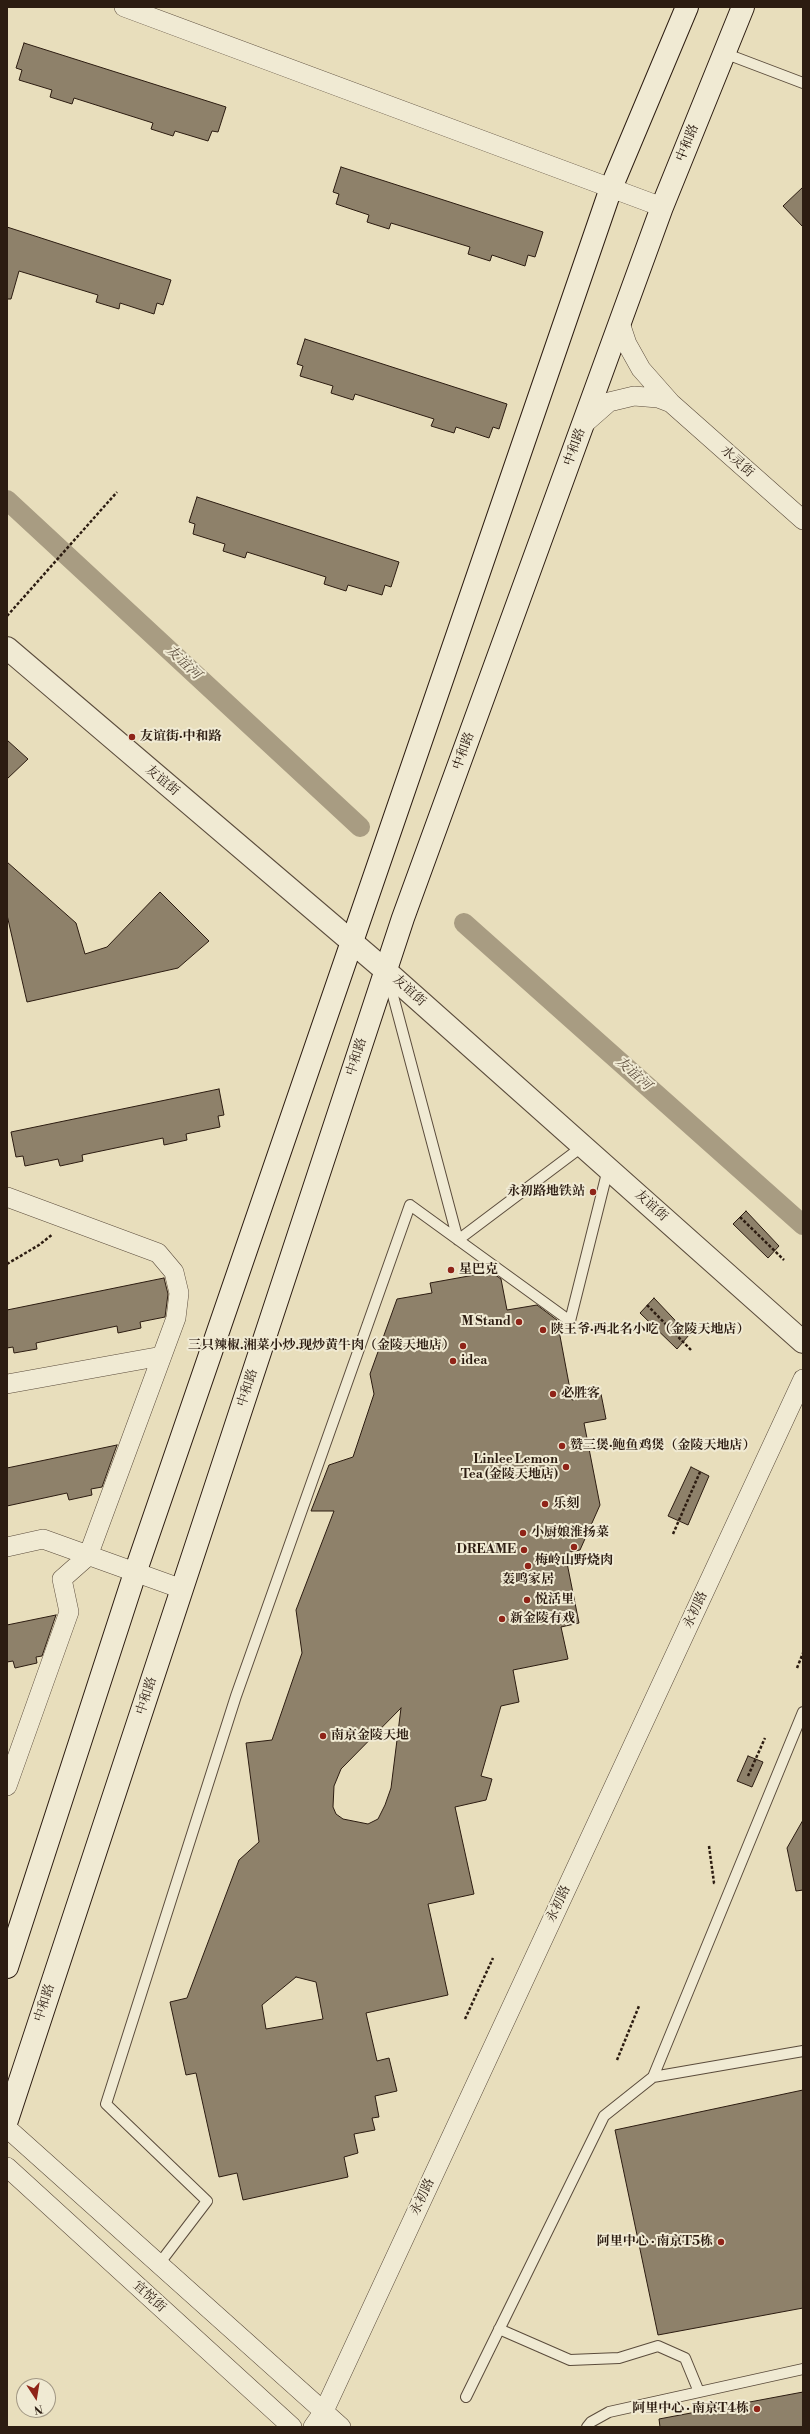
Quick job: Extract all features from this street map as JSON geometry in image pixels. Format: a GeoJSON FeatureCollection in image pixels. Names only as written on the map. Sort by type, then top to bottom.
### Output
{"type":"FeatureCollection","features":[{"type":"Feature","properties":{"kind":"main road"},"geometry":{"type":"LineString","coordinates":[[7,1967],[135,1573],[353,943],[611,188],[687,7]]}},
{"type":"Feature","properties":{"kind":"main road","name":"中和路"},"geometry":{"type":"LineString","coordinates":[[7,2120],[386,971],[662,207],[743,7]]}},
{"type":"Feature","properties":{"kind":"main road","name":"友谊街"},"geometry":{"type":"LineString","coordinates":[[7,648],[386,971],[803,1342]]}},
{"type":"Feature","properties":{"kind":"street"},"geometry":{"type":"LineString","coordinates":[[124,7],[662,207]]}},
{"type":"Feature","properties":{"kind":"street","name":"水灵街"},"geometry":{"type":"LineString","coordinates":[[620,323],[627,344],[640,368],[672,403],[803,520]]}},
{"type":"Feature","properties":{"kind":"street"},"geometry":{"type":"LineString","coordinates":[[584,424],[609,402],[634,396],[658,398],[672,403]]}},
{"type":"Feature","properties":{"kind":"street"},"geometry":{"type":"LineString","coordinates":[[7,1198],[158,1253],[174,1272],[179,1293],[176,1318],[88,1556],[62,1579],[69,1612],[7,1786]]}},
{"type":"Feature","properties":{"kind":"street"},"geometry":{"type":"LineString","coordinates":[[7,1384],[162,1356]]}},
{"type":"Feature","properties":{"kind":"street","name":"永初路"},"geometry":{"type":"LineString","coordinates":[[313,2427],[324,2412],[803,1379]]}},
{"type":"Feature","properties":{"kind":"street"},"geometry":{"type":"LineString","coordinates":[[7,1547],[43,1539],[182,1589]]}},
{"type":"Feature","properties":{"kind":"street"},"geometry":{"type":"LineString","coordinates":[[7,1560],[63,1547]]}},
{"type":"Feature","properties":{"kind":"street"},"geometry":{"type":"LineString","coordinates":[[7,2128],[341,2427]]}},
{"type":"Feature","properties":{"kind":"street","name":"宜悦街"},"geometry":{"type":"LineString","coordinates":[[7,2168],[292,2427]]}},
{"type":"Feature","properties":{"kind":"lane"},"geometry":{"type":"LineString","coordinates":[[724,53],[803,83]]}},
{"type":"Feature","properties":{"kind":"lane"},"geometry":{"type":"LineString","coordinates":[[386,971],[458,1240],[583,1146]]}},
{"type":"Feature","properties":{"kind":"lane"},"geometry":{"type":"LineString","coordinates":[[159,2264],[207,2201],[106,2104],[236,1696],[410,1205],[570,1321],[608,1168]]}},
{"type":"Feature","properties":{"kind":"lane"},"geometry":{"type":"LineString","coordinates":[[653,2077],[803,1712]]}},
{"type":"Feature","properties":{"kind":"lane"},"geometry":{"type":"LineString","coordinates":[[466,2397],[604,2116],[653,2077],[803,2051]]}},
{"type":"Feature","properties":{"kind":"lane"},"geometry":{"type":"LineString","coordinates":[[499,2329],[570,2360],[619,2358],[658,2346],[685,2358],[699,2392]]}},
{"type":"Feature","properties":{"kind":"lane"},"geometry":{"type":"LineString","coordinates":[[587,2427],[591,2422],[609,2412],[803,2369]]}},
{"type":"Feature","properties":{"kind":"path"},"geometry":{"type":"LineString","coordinates":[[7,616],[117,492]]}},
{"type":"Feature","properties":{"kind":"path"},"geometry":{"type":"LineString","coordinates":[[740,1217],[784,1260]]}},
{"type":"Feature","properties":{"kind":"path"},"geometry":{"type":"LineString","coordinates":[[7,1264],[39,1245],[68,1220]]}},
{"type":"Feature","properties":{"kind":"path"},"geometry":{"type":"LineString","coordinates":[[647,1305],[691,1350]]}},
{"type":"Feature","properties":{"kind":"path"},"geometry":{"type":"LineString","coordinates":[[673,1534],[700,1472]]}},
{"type":"Feature","properties":{"kind":"path"},"geometry":{"type":"LineString","coordinates":[[797,1668],[803,1653]]}},
{"type":"Feature","properties":{"kind":"path"},"geometry":{"type":"LineString","coordinates":[[748,1776],[765,1738]]}},
{"type":"Feature","properties":{"kind":"path"},"geometry":{"type":"LineString","coordinates":[[709,1846],[714,1883]]}},
{"type":"Feature","properties":{"kind":"path"},"geometry":{"type":"LineString","coordinates":[[465,2019],[493,1958]]}},
{"type":"Feature","properties":{"kind":"path"},"geometry":{"type":"LineString","coordinates":[[616,2060],[639,2006]]}},
{"type":"Feature","properties":{"kind":"building"},"geometry":{"type":"Polygon","coordinates":[[[24,43],[226,107],[218,132],[212,131],[208,141],[175,131],[173,136],[151,129],[153,123],[74,98],[72,104],[50,97],[52,90],[19,80],[22,70],[16,68],[24,43]]]}},
{"type":"Feature","properties":{"kind":"building"},"geometry":{"type":"Polygon","coordinates":[[[341,167],[543,232],[535,257],[528,255],[525,266],[492,255],[490,261],[468,254],[470,247],[391,223],[389,229],[367,222],[369,215],[336,204],[339,194],[333,192],[341,167]]]}},
{"type":"Feature","properties":{"kind":"building"},"geometry":{"type":"Polygon","coordinates":[[[803,187],[803,227],[783,206],[803,187]]]}},
{"type":"Feature","properties":{"kind":"building"},"geometry":{"type":"Polygon","coordinates":[[[7,227],[171,280],[163,305],[157,303],[154,314],[120,303],[119,309],[96,302],[98,295],[19,271],[11,299],[7,299],[7,227]]]}},
{"type":"Feature","properties":{"kind":"building"},"geometry":{"type":"Polygon","coordinates":[[[305,339],[507,404],[499,429],[493,427],[489,438],[456,427],[454,433],[431,426],[434,419],[355,394],[353,400],[331,393],[333,386],[300,376],[303,366],[297,364],[305,339]]]}},
{"type":"Feature","properties":{"kind":"building"},"geometry":{"type":"Polygon","coordinates":[[[197,497],[399,562],[391,587],[385,585],[382,595],[348,585],[346,591],[324,584],[326,577],[247,552],[245,558],[223,551],[225,544],[193,534],[195,524],[189,522],[197,497]]]}},
{"type":"Feature","properties":{"kind":"building"},"geometry":{"type":"Polygon","coordinates":[[[7,740],[28,759],[7,779],[7,740]]]}},
{"type":"Feature","properties":{"kind":"building"},"geometry":{"type":"Polygon","coordinates":[[[7,862],[76,923],[85,954],[107,947],[160,892],[209,941],[178,968],[27,1002],[7,915],[7,862]]]}},
{"type":"Feature","properties":{"kind":"building"},"geometry":{"type":"Polygon","coordinates":[[[219,1089],[224,1115],[218,1116],[220,1127],[186,1134],[187,1140],[164,1145],[163,1138],[82,1155],[83,1161],[60,1166],[58,1159],[25,1166],[23,1156],[16,1157],[11,1132],[219,1089]]]}},
{"type":"Feature","properties":{"kind":"building"},"geometry":{"type":"Polygon","coordinates":[[[746,1211],[779,1246],[768,1258],[733,1224],[746,1211]]]}},
{"type":"Feature","properties":{"kind":"building","name":"南京金陵天地"},"geometry":{"type":"Polygon","coordinates":[[[491,1272],[501,1279],[507,1310],[537,1305],[557,1320],[572,1400],[601,1394],[606,1419],[584,1423],[600,1505],[580,1550],[565,1553],[579,1623],[561,1627],[568,1659],[513,1670],[519,1702],[501,1706],[481,1776],[492,1779],[486,1800],[455,1807],[474,1894],[428,1904],[448,1995],[366,2013],[377,2061],[389,2058],[397,2091],[375,2096],[379,2117],[372,2118],[375,2130],[354,2134],[358,2153],[344,2157],[348,2177],[243,2200],[237,2173],[219,2177],[196,2073],[186,2075],[170,2002],[187,1998],[239,1860],[259,1842],[246,1743],[272,1740],[302,1653],[296,1610],[334,1511],[311,1511],[329,1465],[353,1457],[374,1394],[370,1374],[397,1299],[432,1293],[430,1283],[491,1272]],[[401,1708],[341,1769],[334,1786],[333,1807],[336,1814],[343,1819],[368,1824],[378,1819],[391,1788],[401,1708]],[[296,1977],[262,2005],[266,2029],[323,2019],[316,1982],[296,1977]]]}},
{"type":"Feature","properties":{"kind":"building"},"geometry":{"type":"Polygon","coordinates":[[[164,1278],[168,1294],[165,1317],[140,1322],[141,1328],[118,1333],[117,1326],[36,1343],[37,1349],[14,1353],[13,1347],[7,1348],[7,1310],[164,1278]]]}},
{"type":"Feature","properties":{"kind":"building"},"geometry":{"type":"Polygon","coordinates":[[[654,1298],[689,1335],[677,1349],[640,1313],[654,1298]]]}},
{"type":"Feature","properties":{"kind":"building"},"geometry":{"type":"Polygon","coordinates":[[[117,1445],[102,1487],[91,1489],[92,1495],[69,1500],[67,1493],[7,1506],[7,1468],[117,1445]]]}},
{"type":"Feature","properties":{"kind":"building"},"geometry":{"type":"Polygon","coordinates":[[[691,1467],[709,1476],[688,1525],[668,1516],[691,1467]]]}},
{"type":"Feature","properties":{"kind":"building"},"geometry":{"type":"Polygon","coordinates":[[[56,1615],[42,1656],[36,1657],[37,1663],[15,1668],[13,1661],[7,1662],[7,1625],[56,1615]]]}},
{"type":"Feature","properties":{"kind":"building"},"geometry":{"type":"Polygon","coordinates":[[[748,1756],[763,1762],[752,1787],[737,1781],[748,1756]]]}},
{"type":"Feature","properties":{"kind":"building"},"geometry":{"type":"Polygon","coordinates":[[[803,1820],[803,1890],[796,1891],[787,1848],[803,1820]]]}},
{"type":"Feature","properties":{"kind":"building","name":"阿里中心 · 南京T5栋"},"geometry":{"type":"Polygon","coordinates":[[[803,2090],[803,2308],[658,2335],[615,2130],[803,2090]]]}},
{"type":"Feature","properties":{"kind":"building","name":"阿里中心 · 南京T4栋"},"geometry":{"type":"Polygon","coordinates":[[[803,2392],[803,2427],[660,2427],[659,2419],[803,2392]]]}},
{"type":"Feature","properties":{"kind":"waterway","name":"友谊河"},"geometry":{"type":"LineString","coordinates":[[7,500],[360,827]]}},
{"type":"Feature","properties":{"kind":"waterway","name":"友谊河"},"geometry":{"type":"LineString","coordinates":[[464,923],[803,1225]]}},
{"type":"Feature","properties":{"kind":"place","name":"友谊街·中和路"},"geometry":{"type":"Point","coordinates":[132,737]}},
{"type":"Feature","properties":{"kind":"place","name":"永初路地铁站"},"geometry":{"type":"Point","coordinates":[593,1192]}},
{"type":"Feature","properties":{"kind":"place","name":"星巴克"},"geometry":{"type":"Point","coordinates":[451,1270]}},
{"type":"Feature","properties":{"kind":"place","name":"M Stand"},"geometry":{"type":"Point","coordinates":[519,1322]}},
{"type":"Feature","properties":{"kind":"place","name":"陕王爷·西北名小吃（金陵天地店）"},"geometry":{"type":"Point","coordinates":[543,1330]}},
{"type":"Feature","properties":{"kind":"place","name":"三只辣椒.湘菜小炒.现炒黄牛肉（金陵天地店）"},"geometry":{"type":"Point","coordinates":[463,1346]}},
{"type":"Feature","properties":{"kind":"place","name":"idea"},"geometry":{"type":"Point","coordinates":[453,1361]}},
{"type":"Feature","properties":{"kind":"place","name":"必胜客"},"geometry":{"type":"Point","coordinates":[553,1394]}},
{"type":"Feature","properties":{"kind":"place","name":"赞三煲·鲍鱼鸡煲（金陵天地店）"},"geometry":{"type":"Point","coordinates":[562,1446]}},
{"type":"Feature","properties":{"kind":"place","name":"Linlee Lemon Tea (金陵天地店)"},"geometry":{"type":"Point","coordinates":[566,1467]}},
{"type":"Feature","properties":{"kind":"place","name":"乐刻"},"geometry":{"type":"Point","coordinates":[545,1504]}},
{"type":"Feature","properties":{"kind":"place","name":"小厨娘淮扬菜"},"geometry":{"type":"Point","coordinates":[523,1533]}},
{"type":"Feature","properties":{"kind":"place","name":"梅岭山野烧肉"},"geometry":{"type":"Point","coordinates":[574,1547]}},
{"type":"Feature","properties":{"kind":"place","name":"DREAME"},"geometry":{"type":"Point","coordinates":[524,1550]}},
{"type":"Feature","properties":{"kind":"place","name":"轰鸣家居"},"geometry":{"type":"Point","coordinates":[528,1566]}},
{"type":"Feature","properties":{"kind":"place","name":"悦活里"},"geometry":{"type":"Point","coordinates":[527,1600]}},
{"type":"Feature","properties":{"kind":"place","name":"新金陵有戏"},"geometry":{"type":"Point","coordinates":[502,1619]}},
{"type":"Feature","properties":{"kind":"place","name":"南京金陵天地"},"geometry":{"type":"Point","coordinates":[323,1736]}},
{"type":"Feature","properties":{"kind":"place","name":"阿里中心 · 南京T5栋"},"geometry":{"type":"Point","coordinates":[721,2242]}},
{"type":"Feature","properties":{"kind":"place","name":"阿里中心 · 南京T4栋"},"geometry":{"type":"Point","coordinates":[757,2409]}}]}
